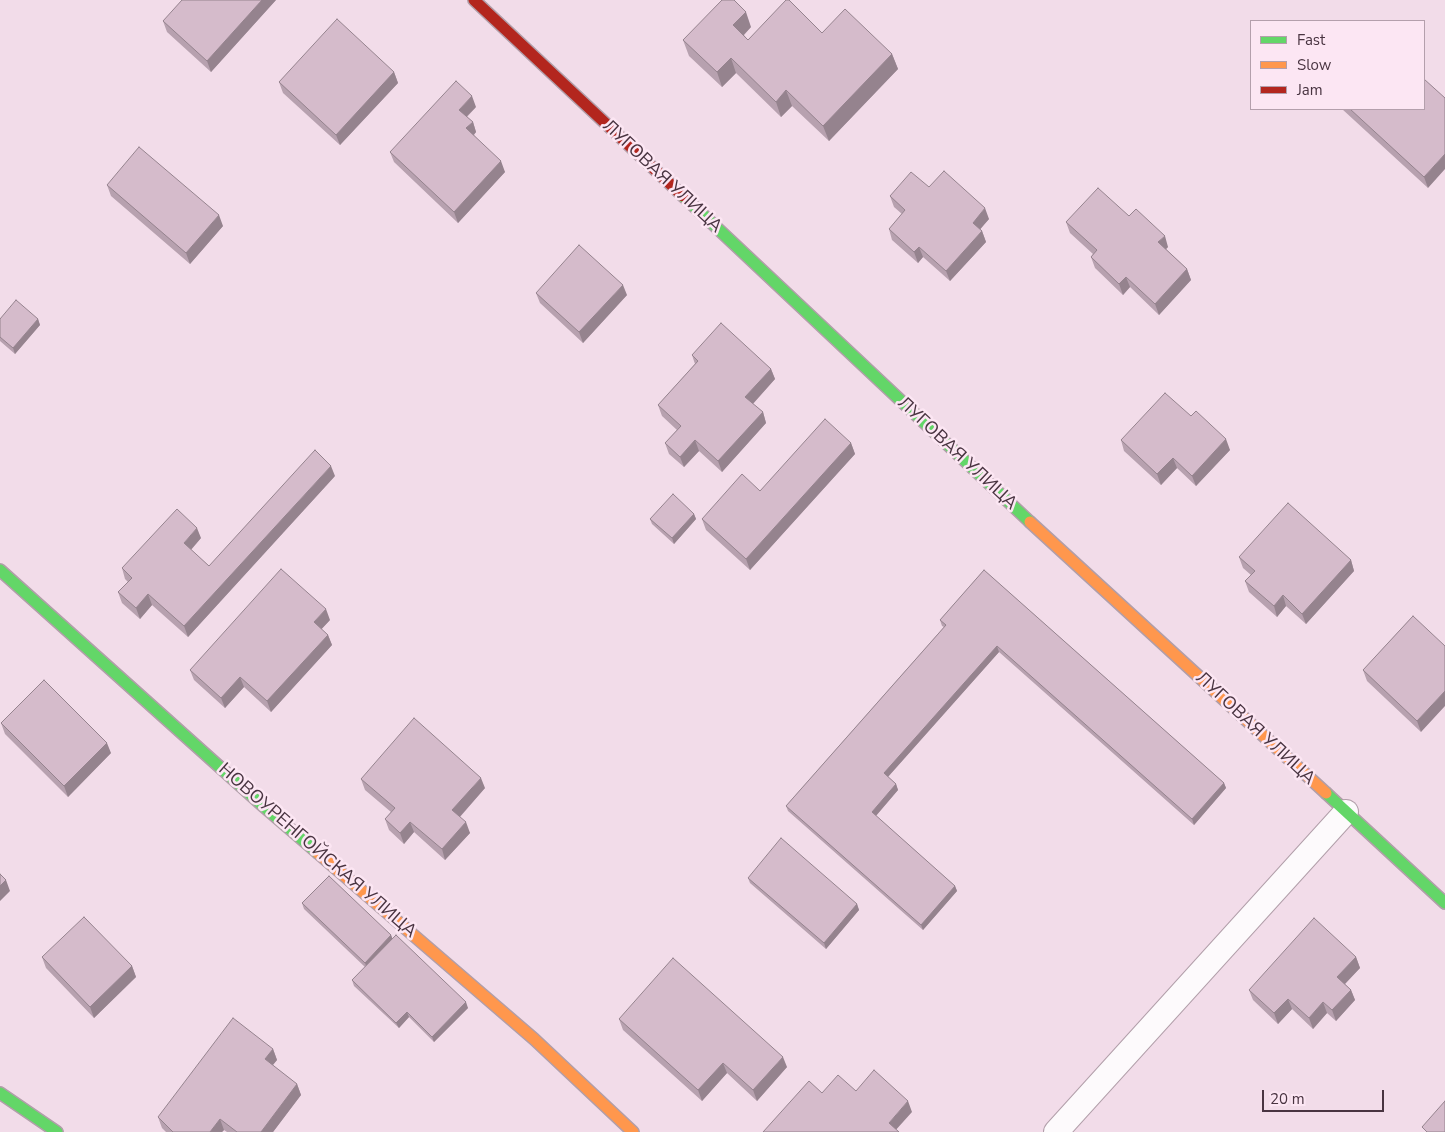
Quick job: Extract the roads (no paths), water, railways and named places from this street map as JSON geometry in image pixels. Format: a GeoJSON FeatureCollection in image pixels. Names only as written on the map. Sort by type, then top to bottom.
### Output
{"type":"FeatureCollection","features":[{"type":"Feature","properties":{"kind":"street","name":"ЛУГОВАЯ УЛИЦА"},"geometry":{"type":"LineString","coordinates":[[474,0],[1056,546],[1445,904]]}},
{"type":"Feature","properties":{"kind":"street","name":"НОВОУРЕНГОЙСКАЯ УЛИЦА"},"geometry":{"type":"LineString","coordinates":[[0,570],[261,804],[534,1038],[633,1132]]}},
{"type":"Feature","properties":{"kind":"street"},"geometry":{"type":"LineString","coordinates":[[0,1093],[56,1132]]}},
{"type":"Feature","properties":{"kind":"lane"},"geometry":{"type":"LineString","coordinates":[[1056,1132],[1346,812]]}}]}
